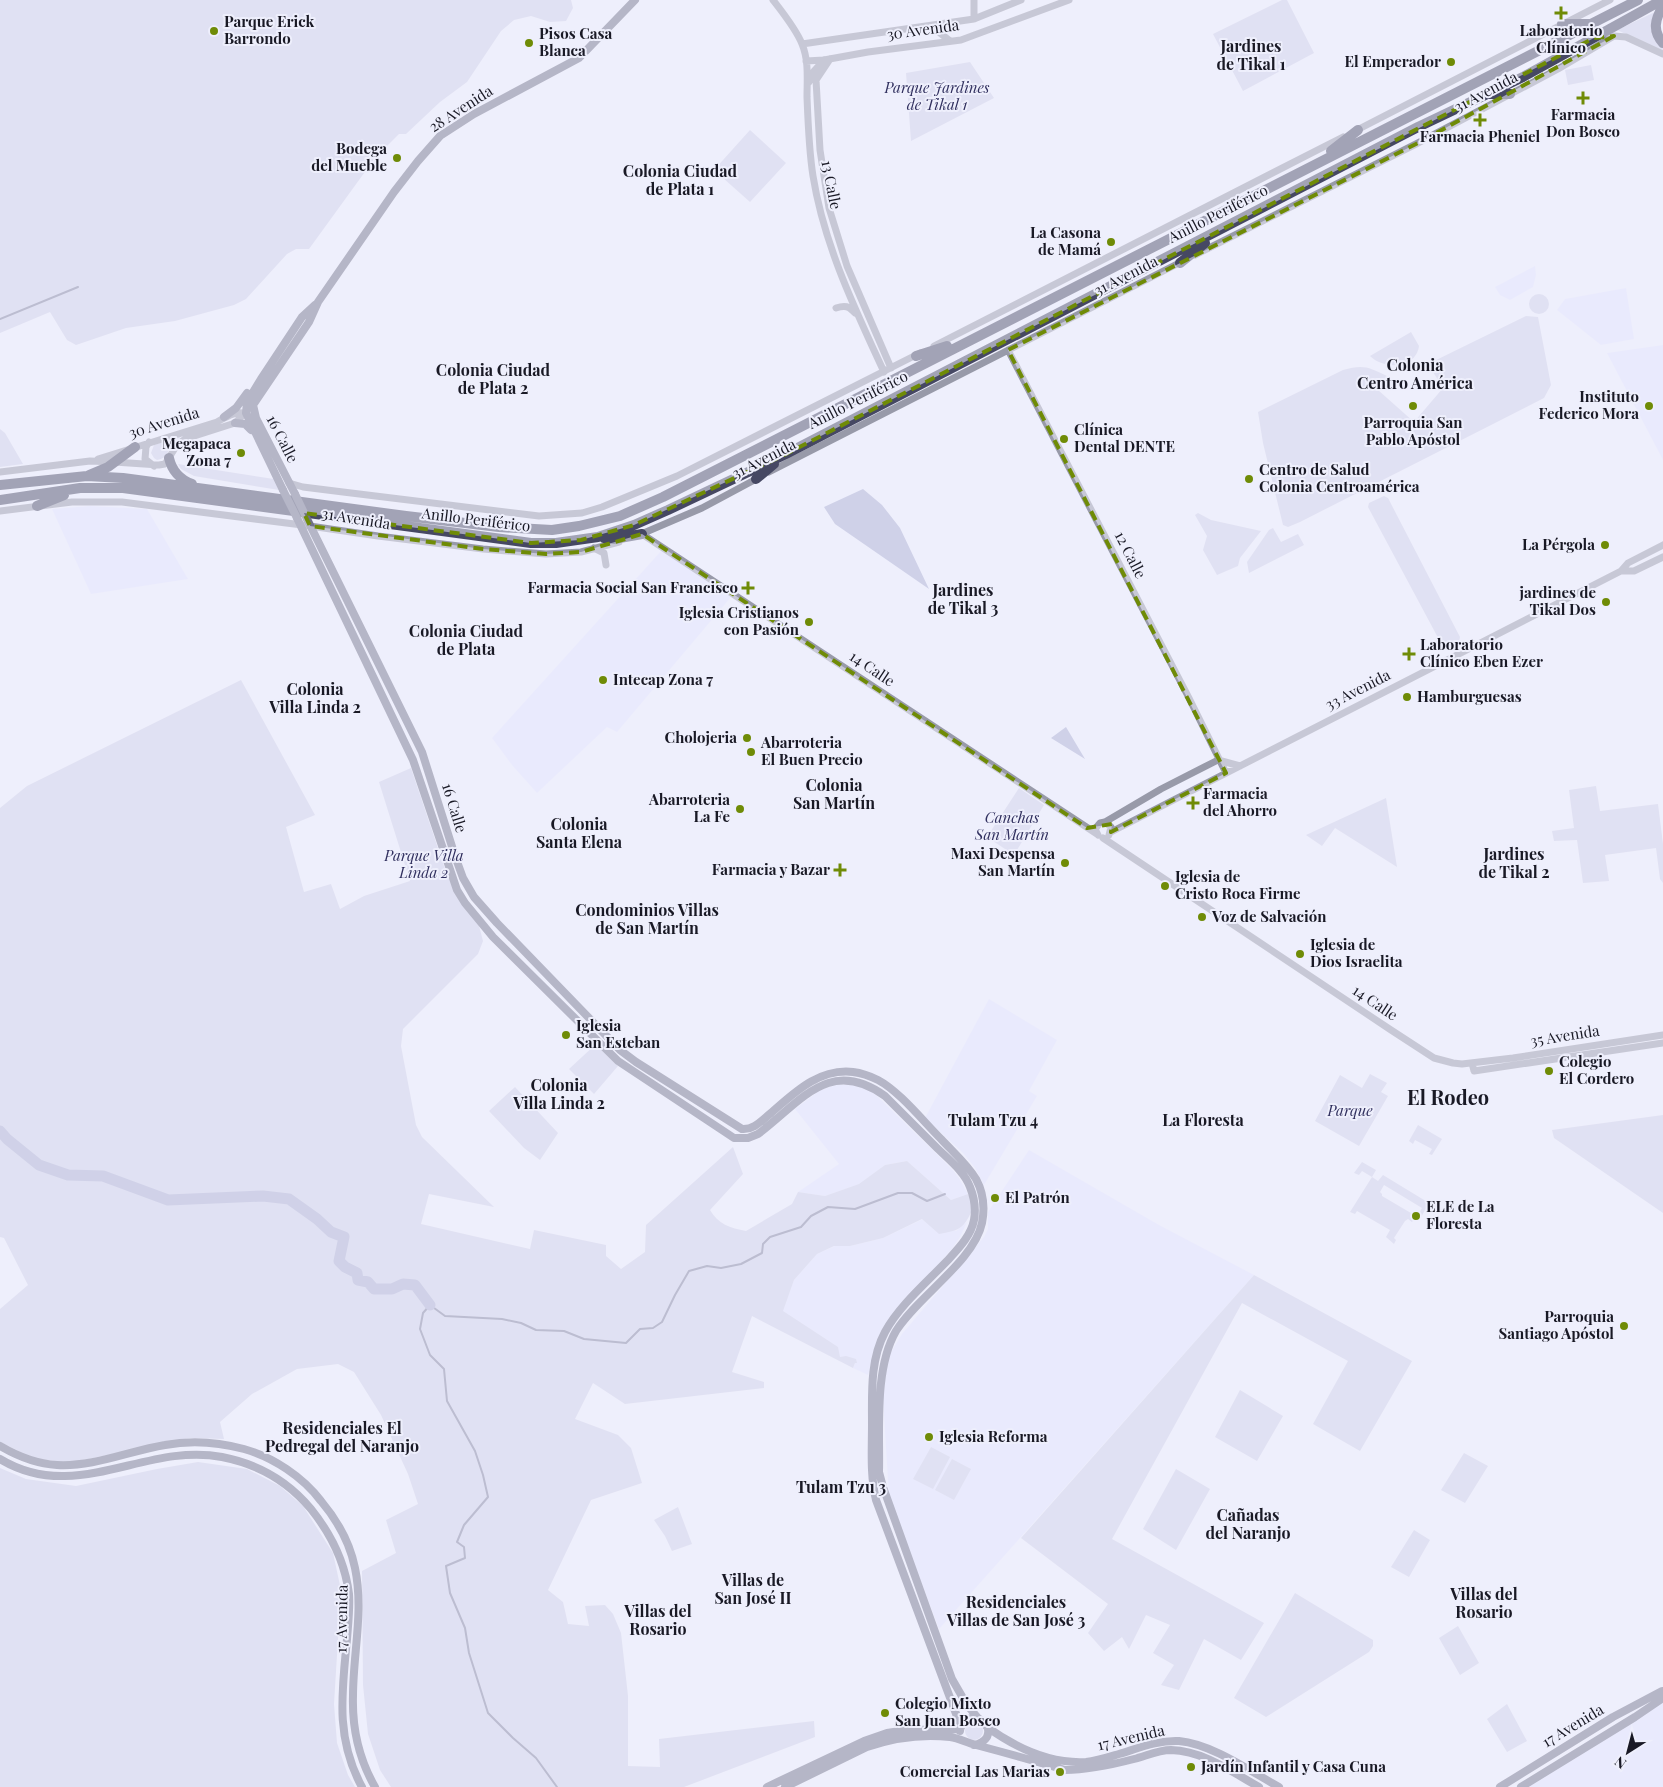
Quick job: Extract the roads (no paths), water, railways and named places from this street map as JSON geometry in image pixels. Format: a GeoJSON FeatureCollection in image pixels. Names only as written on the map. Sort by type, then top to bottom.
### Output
{"type":"FeatureCollection","features":[{"type":"Feature","properties":{"kind":"highway","name":"Anillo Periférico"},"geometry":{"type":"LineString","coordinates":[[0,485],[87,476],[123,478],[499,527],[552,530],[579,526],[620,516],[636,510],[1638,0]]}},
{"type":"Feature","properties":{"kind":"highway","name":"Anillo Periférico"},"geometry":{"type":"LineString","coordinates":[[0,500],[80,488],[123,488],[531,543],[556,543],[598,537],[634,525],[786,454],[1418,127],[1486,94],[1628,20],[1662,0]]}},
{"type":"Feature","properties":{"kind":"highway"},"geometry":{"type":"LineString","coordinates":[[1663,6],[1657,18],[1655,28],[1657,35],[1663,43]]}},
{"type":"Feature","properties":{"kind":"highway"},"geometry":{"type":"LineString","coordinates":[[1594,38],[1614,36],[1628,20]]}},
{"type":"Feature","properties":{"kind":"highway"},"geometry":{"type":"LineString","coordinates":[[1562,24],[1593,24]]}},
{"type":"Feature","properties":{"kind":"highway"},"geometry":{"type":"LineString","coordinates":[[1486,94],[1510,94]]}},
{"type":"Feature","properties":{"kind":"highway"},"geometry":{"type":"LineString","coordinates":[[1312,166],[1358,130]]}},
{"type":"Feature","properties":{"kind":"highway"},"geometry":{"type":"LineString","coordinates":[[1180,263],[1222,230]]}},
{"type":"Feature","properties":{"kind":"highway"},"geometry":{"type":"LineString","coordinates":[[916,356],[972,339]]}},
{"type":"Feature","properties":{"kind":"highway"},"geometry":{"type":"LineString","coordinates":[[87,476],[108,467],[134,446]]}},
{"type":"Feature","properties":{"kind":"highway"},"geometry":{"type":"LineString","coordinates":[[756,479],[786,454]]}},
{"type":"Feature","properties":{"kind":"highway"},"geometry":{"type":"LineString","coordinates":[[169,458],[174,471],[179,477],[185,482],[202,488]]}},
{"type":"Feature","properties":{"kind":"highway"},"geometry":{"type":"LineString","coordinates":[[37,506],[80,488]]}},
{"type":"Feature","properties":{"kind":"highway"},"geometry":{"type":"LineString","coordinates":[[598,537],[614,539],[642,534]]}},
{"type":"Feature","properties":{"kind":"main road","name":"28 Avenida"},"geometry":{"type":"LineString","coordinates":[[253,405],[309,322],[318,302],[394,192],[440,136],[474,114],[579,58],[635,0]]}},
{"type":"Feature","properties":{"kind":"main road","name":"28 Avenida"},"geometry":{"type":"LineString","coordinates":[[246,413],[247,402],[260,379],[302,317],[318,302]]}},
{"type":"Feature","properties":{"kind":"main road"},"geometry":{"type":"LineString","coordinates":[[224,417],[236,408],[260,379]]}},
{"type":"Feature","properties":{"kind":"main road","name":"16 Calle"},"geometry":{"type":"LineString","coordinates":[[253,405],[253,412],[422,752],[463,878],[474,897],[530,959],[620,1050],[742,1129],[753,1128],[809,1083],[829,1074],[842,1071],[855,1072],[878,1080],[888,1087],[929,1127]]}},
{"type":"Feature","properties":{"kind":"main road","name":"16 Calle"},"geometry":{"type":"LineString","coordinates":[[246,413],[413,760],[457,890],[493,938],[618,1061],[734,1138],[748,1138],[758,1134],[818,1087],[836,1080],[862,1082],[873,1087],[885,1096],[923,1134]]}},
{"type":"Feature","properties":{"kind":"main road"},"geometry":{"type":"LineString","coordinates":[[235,423],[245,424],[257,437]]}},
{"type":"Feature","properties":{"kind":"main road"},"geometry":{"type":"LineString","coordinates":[[785,1787],[880,1742],[913,1737],[940,1737],[953,1738],[965,1742],[974,1745],[982,1742],[987,1735],[987,1727],[967,1705],[952,1679],[882,1487],[879,1472],[883,1367],[896,1331],[976,1240],[983,1215],[982,1194],[976,1180],[963,1162],[929,1127],[923,1134],[970,1185],[974,1197],[974,1222],[959,1249],[900,1311],[886,1330],[877,1352],[873,1373],[871,1473],[876,1500],[965,1742]]}},
{"type":"Feature","properties":{"kind":"main road"},"geometry":{"type":"LineString","coordinates":[[932,1143],[937,1141],[939,1137]]}},
{"type":"Feature","properties":{"kind":"main road","name":"17 Avenida"},"geometry":{"type":"LineString","coordinates":[[0,1446],[30,1460],[58,1465],[100,1460],[166,1444],[210,1442],[256,1452],[284,1469],[314,1491],[342,1531],[355,1567],[359,1599],[358,1640],[352,1694],[353,1716],[360,1754],[366,1771],[375,1787]]}},
{"type":"Feature","properties":{"kind":"main road","name":"17 Avenida"},"geometry":{"type":"LineString","coordinates":[[0,1460],[26,1471],[78,1477],[125,1468],[155,1459],[196,1454],[210,1455],[259,1468],[293,1489],[320,1520],[331,1537],[346,1578],[349,1614],[341,1696],[342,1718],[348,1753],[362,1787]]}},
{"type":"Feature","properties":{"kind":"main road"},"geometry":{"type":"LineString","coordinates":[[892,1541],[901,1539]]}},
{"type":"Feature","properties":{"kind":"main road","name":"17 Avenida"},"geometry":{"type":"LineString","coordinates":[[1500,1787],[1613,1717],[1663,1693]]}},
{"type":"Feature","properties":{"kind":"main road","name":"17 Avenida"},"geometry":{"type":"LineString","coordinates":[[1521,1787],[1627,1722],[1663,1693]]}},
{"type":"Feature","properties":{"kind":"main road"},"geometry":{"type":"LineString","coordinates":[[961,1728],[969,1718],[978,1718]]}},
{"type":"Feature","properties":{"kind":"main road","name":"17 Avenida"},"geometry":{"type":"LineString","coordinates":[[987,1727],[1013,1744],[1030,1752],[1062,1761],[1097,1760],[1160,1742],[1180,1741],[1213,1751],[1279,1787]]}},
{"type":"Feature","properties":{"kind":"main road"},"geometry":{"type":"LineString","coordinates":[[767,1787],[887,1733],[907,1730],[961,1728]]}},
{"type":"Feature","properties":{"kind":"main road","name":"17 Avenida"},"geometry":{"type":"LineString","coordinates":[[974,1745],[1065,1770],[1079,1770],[1115,1764],[1160,1751],[1185,1752],[1211,1760],[1260,1787]]}},
{"type":"Feature","properties":{"kind":"street","name":"13 Calle"},"geometry":{"type":"LineString","coordinates":[[773,0],[802,44],[806,61],[813,176],[829,242],[858,316],[887,370]]}},
{"type":"Feature","properties":{"kind":"street"},"geometry":{"type":"LineString","coordinates":[[974,0],[974,19]]}},
{"type":"Feature","properties":{"kind":"street","name":"30 Avenida"},"geometry":{"type":"LineString","coordinates":[[802,44],[974,19],[1021,0]]}},
{"type":"Feature","properties":{"kind":"street","name":"30 Avenida"},"geometry":{"type":"LineString","coordinates":[[806,61],[827,60],[868,52],[960,40],[1069,0]]}},
{"type":"Feature","properties":{"kind":"street","name":"31 Avenida"},"geometry":{"type":"LineString","coordinates":[[289,483],[303,487],[539,516],[582,513],[602,507],[677,476],[916,356],[1610,0]]}},
{"type":"Feature","properties":{"kind":"street"},"geometry":{"type":"LineString","coordinates":[[945,24],[940,33],[950,41]]}},
{"type":"Feature","properties":{"kind":"street"},"geometry":{"type":"LineString","coordinates":[[1614,36],[1626,37],[1663,54]]}},
{"type":"Feature","properties":{"kind":"street","name":"31 Avenida"},"geometry":{"type":"LineString","coordinates":[[0,511],[72,502],[122,502],[309,522],[378,536],[483,550],[546,554],[581,552],[626,541],[702,508],[1008,350],[1408,149],[1614,36]]}},
{"type":"Feature","properties":{"kind":"street","name":"13 Calle"},"geometry":{"type":"LineString","coordinates":[[827,60],[816,80],[820,150],[829,208],[846,266],[887,370]]}},
{"type":"Feature","properties":{"kind":"street"},"geometry":{"type":"LineString","coordinates":[[808,87],[814,71],[827,60]]}},
{"type":"Feature","properties":{"kind":"street"},"geometry":{"type":"LineString","coordinates":[[836,308],[849,307],[858,316]]}},
{"type":"Feature","properties":{"kind":"street","name":"12 Calle"},"geometry":{"type":"LineString","coordinates":[[1008,350],[1226,773]]}},
{"type":"Feature","properties":{"kind":"street","name":"30 Avenida"},"geometry":{"type":"LineString","coordinates":[[0,472],[90,462],[154,466],[165,464],[177,444],[185,439],[235,423],[253,405]]}},
{"type":"Feature","properties":{"kind":"street","name":"30 Avenida"},"geometry":{"type":"LineString","coordinates":[[90,462],[134,446],[216,422],[234,413],[246,413]]}},
{"type":"Feature","properties":{"kind":"street"},"geometry":{"type":"LineString","coordinates":[[246,413],[260,426]]}},
{"type":"Feature","properties":{"kind":"street"},"geometry":{"type":"LineString","coordinates":[[150,442],[146,447],[145,459],[154,466]]}},
{"type":"Feature","properties":{"kind":"street","name":"14 Calle"},"geometry":{"type":"LineString","coordinates":[[642,534],[1087,828],[1103,833],[1113,844],[1434,1058],[1453,1063],[1472,1063]]}},
{"type":"Feature","properties":{"kind":"street","name":"33 Avenida"},"geometry":{"type":"LineString","coordinates":[[1621,572],[1628,563],[1663,545]]}},
{"type":"Feature","properties":{"kind":"street"},"geometry":{"type":"LineString","coordinates":[[594,548],[604,553],[606,566]]}},
{"type":"Feature","properties":{"kind":"street","name":"33 Avenida"},"geometry":{"type":"LineString","coordinates":[[1103,833],[1240,766],[1621,572],[1634,571],[1663,556]]}},
{"type":"Feature","properties":{"kind":"street"},"geometry":{"type":"LineString","coordinates":[[1103,833],[1100,823],[1218,760],[1240,766]]}},
{"type":"Feature","properties":{"kind":"street"},"geometry":{"type":"LineString","coordinates":[[1103,833],[1109,825],[1105,822]]}},
{"type":"Feature","properties":{"kind":"street","name":"35 Avenida"},"geometry":{"type":"LineString","coordinates":[[1663,1035],[1472,1063],[1474,1071],[1663,1043]]}},
{"type":"Feature","properties":{"kind":"waterway"},"geometry":{"type":"LineString","coordinates":[[0,319],[78,287]]}},
{"type":"Feature","properties":{"kind":"waterway"},"geometry":{"type":"LineString","coordinates":[[0,1131],[39,1165],[68,1175],[103,1176],[168,1200],[263,1196],[289,1199],[317,1219],[331,1232],[344,1237],[339,1261],[345,1267],[357,1273],[358,1280],[368,1282],[374,1289],[392,1289],[403,1284],[415,1285],[430,1305]]}},
{"type":"Feature","properties":{"kind":"waterway"},"geometry":{"type":"LineString","coordinates":[[557,1787],[536,1758],[488,1713],[469,1653],[465,1628],[450,1593],[446,1566],[465,1558],[464,1547],[457,1542],[464,1525],[488,1497],[475,1451],[447,1401],[444,1369],[430,1355],[420,1329],[423,1313],[430,1305],[445,1316],[502,1319],[521,1323],[536,1330],[564,1331],[584,1339],[626,1343],[640,1329],[653,1328],[662,1322],[689,1271],[707,1266],[721,1268],[741,1264],[762,1253],[763,1244],[770,1237],[801,1227],[811,1216],[828,1207],[855,1209],[898,1193],[912,1193],[927,1201],[945,1194]]}},
{"type":"Feature","properties":{"kind":"place","name":"Laboratorio Clínico"},"geometry":{"type":"Point","coordinates":[1561,13]}},
{"type":"Feature","properties":{"kind":"place","name":"Parque Erick Barrondo"},"geometry":{"type":"Point","coordinates":[214,31]}},
{"type":"Feature","properties":{"kind":"place","name":"Pisos Casa Blanca"},"geometry":{"type":"Point","coordinates":[529,43]}},
{"type":"Feature","properties":{"kind":"place","name":"El Emperador"},"geometry":{"type":"Point","coordinates":[1451,62]}},
{"type":"Feature","properties":{"kind":"place","name":"Farmacia Don Bosco"},"geometry":{"type":"Point","coordinates":[1583,98]}},
{"type":"Feature","properties":{"kind":"place","name":"Farmacia Pheniel"},"geometry":{"type":"Point","coordinates":[1480,120]}},
{"type":"Feature","properties":{"kind":"place","name":"Bodega del Mueble"},"geometry":{"type":"Point","coordinates":[397,158]}},
{"type":"Feature","properties":{"kind":"place","name":"La Casona de Mamá"},"geometry":{"type":"Point","coordinates":[1111,242]}},
{"type":"Feature","properties":{"kind":"place","name":"Parroquia San Pablo Apóstol"},"geometry":{"type":"Point","coordinates":[1413,406]}},
{"type":"Feature","properties":{"kind":"place","name":"Instituto Federico Mora"},"geometry":{"type":"Point","coordinates":[1649,406]}},
{"type":"Feature","properties":{"kind":"place","name":"Clínica Dental DENTE"},"geometry":{"type":"Point","coordinates":[1064,439]}},
{"type":"Feature","properties":{"kind":"place","name":"Megapaca Zona 7"},"geometry":{"type":"Point","coordinates":[241,453]}},
{"type":"Feature","properties":{"kind":"place","name":"Centro de Salud Colonia Centroamérica"},"geometry":{"type":"Point","coordinates":[1249,479]}},
{"type":"Feature","properties":{"kind":"place","name":"La Pérgola"},"geometry":{"type":"Point","coordinates":[1605,545]}},
{"type":"Feature","properties":{"kind":"place","name":"Farmacia Social San Francisco"},"geometry":{"type":"Point","coordinates":[748,588]}},
{"type":"Feature","properties":{"kind":"place","name":"jardines de Tikal Dos"},"geometry":{"type":"Point","coordinates":[1606,602]}},
{"type":"Feature","properties":{"kind":"place","name":"Iglesia Cristianos con Pasión"},"geometry":{"type":"Point","coordinates":[809,622]}},
{"type":"Feature","properties":{"kind":"place","name":"Laboratorio Clínico Eben Ezer"},"geometry":{"type":"Point","coordinates":[1409,654]}},
{"type":"Feature","properties":{"kind":"place","name":"Intecap Zona 7"},"geometry":{"type":"Point","coordinates":[603,680]}},
{"type":"Feature","properties":{"kind":"place","name":"Hamburguesas"},"geometry":{"type":"Point","coordinates":[1407,697]}},
{"type":"Feature","properties":{"kind":"place","name":"Cholojeria"},"geometry":{"type":"Point","coordinates":[747,738]}},
{"type":"Feature","properties":{"kind":"place","name":"Abarroteria El Buen Precio"},"geometry":{"type":"Point","coordinates":[751,752]}},
{"type":"Feature","properties":{"kind":"place","name":"Farmacia del Ahorro"},"geometry":{"type":"Point","coordinates":[1193,803]}},
{"type":"Feature","properties":{"kind":"place","name":"Abarroteria La Fe"},"geometry":{"type":"Point","coordinates":[740,809]}},
{"type":"Feature","properties":{"kind":"place","name":"Maxi Despensa San Martín"},"geometry":{"type":"Point","coordinates":[1065,863]}},
{"type":"Feature","properties":{"kind":"place","name":"Farmacia y Bazar"},"geometry":{"type":"Point","coordinates":[840,870]}},
{"type":"Feature","properties":{"kind":"place","name":"Iglesia de Cristo Roca Firme"},"geometry":{"type":"Point","coordinates":[1165,886]}},
{"type":"Feature","properties":{"kind":"place","name":"Voz de Salvación"},"geometry":{"type":"Point","coordinates":[1202,917]}},
{"type":"Feature","properties":{"kind":"place","name":"Iglesia de Dios Israelita"},"geometry":{"type":"Point","coordinates":[1300,954]}},
{"type":"Feature","properties":{"kind":"place","name":"Iglesia San Esteban"},"geometry":{"type":"Point","coordinates":[566,1035]}},
{"type":"Feature","properties":{"kind":"place","name":"Colegio El Cordero"},"geometry":{"type":"Point","coordinates":[1549,1071]}},
{"type":"Feature","properties":{"kind":"place","name":"El Patrón"},"geometry":{"type":"Point","coordinates":[995,1198]}},
{"type":"Feature","properties":{"kind":"place","name":"ELE de La Floresta"},"geometry":{"type":"Point","coordinates":[1416,1216]}},
{"type":"Feature","properties":{"kind":"place","name":"Parroquia Santiago Apóstol"},"geometry":{"type":"Point","coordinates":[1624,1326]}},
{"type":"Feature","properties":{"kind":"place","name":"Iglesia Reforma"},"geometry":{"type":"Point","coordinates":[929,1437]}},
{"type":"Feature","properties":{"kind":"place","name":"Colegio Mixto San Juan Bosco"},"geometry":{"type":"Point","coordinates":[885,1713]}},
{"type":"Feature","properties":{"kind":"place","name":"Jardín Infantil y Casa Cuna"},"geometry":{"type":"Point","coordinates":[1191,1767]}},
{"type":"Feature","properties":{"kind":"place","name":"Comercial Las Marias"},"geometry":{"type":"Point","coordinates":[1060,1772]}},
{"type":"Feature","properties":{"kind":"district","name":"Jardines de Tikal 1"},"geometry":{"type":"Point","coordinates":[1251,55]}},
{"type":"Feature","properties":{"kind":"district","name":"Colonia Ciudad de Plata 1"},"geometry":{"type":"Point","coordinates":[680,180]}},
{"type":"Feature","properties":{"kind":"district","name":"Colonia Centro América"},"geometry":{"type":"Point","coordinates":[1415,374]}},
{"type":"Feature","properties":{"kind":"district","name":"Colonia Ciudad de Plata 2"},"geometry":{"type":"Point","coordinates":[493,379]}},
{"type":"Feature","properties":{"kind":"district","name":"Jardines de Tikal 3"},"geometry":{"type":"Point","coordinates":[963,599]}},
{"type":"Feature","properties":{"kind":"district","name":"Colonia Ciudad de Plata"},"geometry":{"type":"Point","coordinates":[466,640]}},
{"type":"Feature","properties":{"kind":"district","name":"Colonia Villa Linda 2"},"geometry":{"type":"Point","coordinates":[315,698]}},
{"type":"Feature","properties":{"kind":"district","name":"Colonia San Martín"},"geometry":{"type":"Point","coordinates":[834,794]}},
{"type":"Feature","properties":{"kind":"district","name":"Colonia Santa Elena"},"geometry":{"type":"Point","coordinates":[579,833]}},
{"type":"Feature","properties":{"kind":"district","name":"Jardines de Tikal 2"},"geometry":{"type":"Point","coordinates":[1514,863]}},
{"type":"Feature","properties":{"kind":"district","name":"Condominios Villas de San Martín"},"geometry":{"type":"Point","coordinates":[647,919]}},
{"type":"Feature","properties":{"kind":"district","name":"Colonia Villa Linda 2"},"geometry":{"type":"Point","coordinates":[559,1094]}},
{"type":"Feature","properties":{"kind":"district","name":"El Rodeo"},"geometry":{"type":"Point","coordinates":[1448,1098]}},
{"type":"Feature","properties":{"kind":"district","name":"Tulam Tzu 4"},"geometry":{"type":"Point","coordinates":[993,1120]}},
{"type":"Feature","properties":{"kind":"district","name":"La Floresta"},"geometry":{"type":"Point","coordinates":[1203,1120]}},
{"type":"Feature","properties":{"kind":"district","name":"Residenciales El Pedregal del Naranjo"},"geometry":{"type":"Point","coordinates":[342,1437]}},
{"type":"Feature","properties":{"kind":"district","name":"Tulam Tzu 3"},"geometry":{"type":"Point","coordinates":[841,1487]}},
{"type":"Feature","properties":{"kind":"district","name":"Cañadas del Naranjo"},"geometry":{"type":"Point","coordinates":[1248,1524]}},
{"type":"Feature","properties":{"kind":"district","name":"Villas de San José II"},"geometry":{"type":"Point","coordinates":[753,1589]}},
{"type":"Feature","properties":{"kind":"district","name":"Villas del Rosario"},"geometry":{"type":"Point","coordinates":[1484,1603]}},
{"type":"Feature","properties":{"kind":"district","name":"Residenciales Villas de San José 3"},"geometry":{"type":"Point","coordinates":[1016,1611]}},
{"type":"Feature","properties":{"kind":"district","name":"Villas del Rosario"},"geometry":{"type":"Point","coordinates":[658,1620]}},
{"type":"Feature","properties":{"kind":"park label","name":"Parque Jardines de Tikal 1"},"geometry":{"type":"Point","coordinates":[937,96]}},
{"type":"Feature","properties":{"kind":"park label","name":"Canchas San Martín"},"geometry":{"type":"Point","coordinates":[1012,826]}},
{"type":"Feature","properties":{"kind":"park label","name":"Parque Villa Linda 2"},"geometry":{"type":"Point","coordinates":[424,864]}},
{"type":"Feature","properties":{"kind":"park label","name":"Parque"},"geometry":{"type":"Point","coordinates":[1350,1111]}}]}
